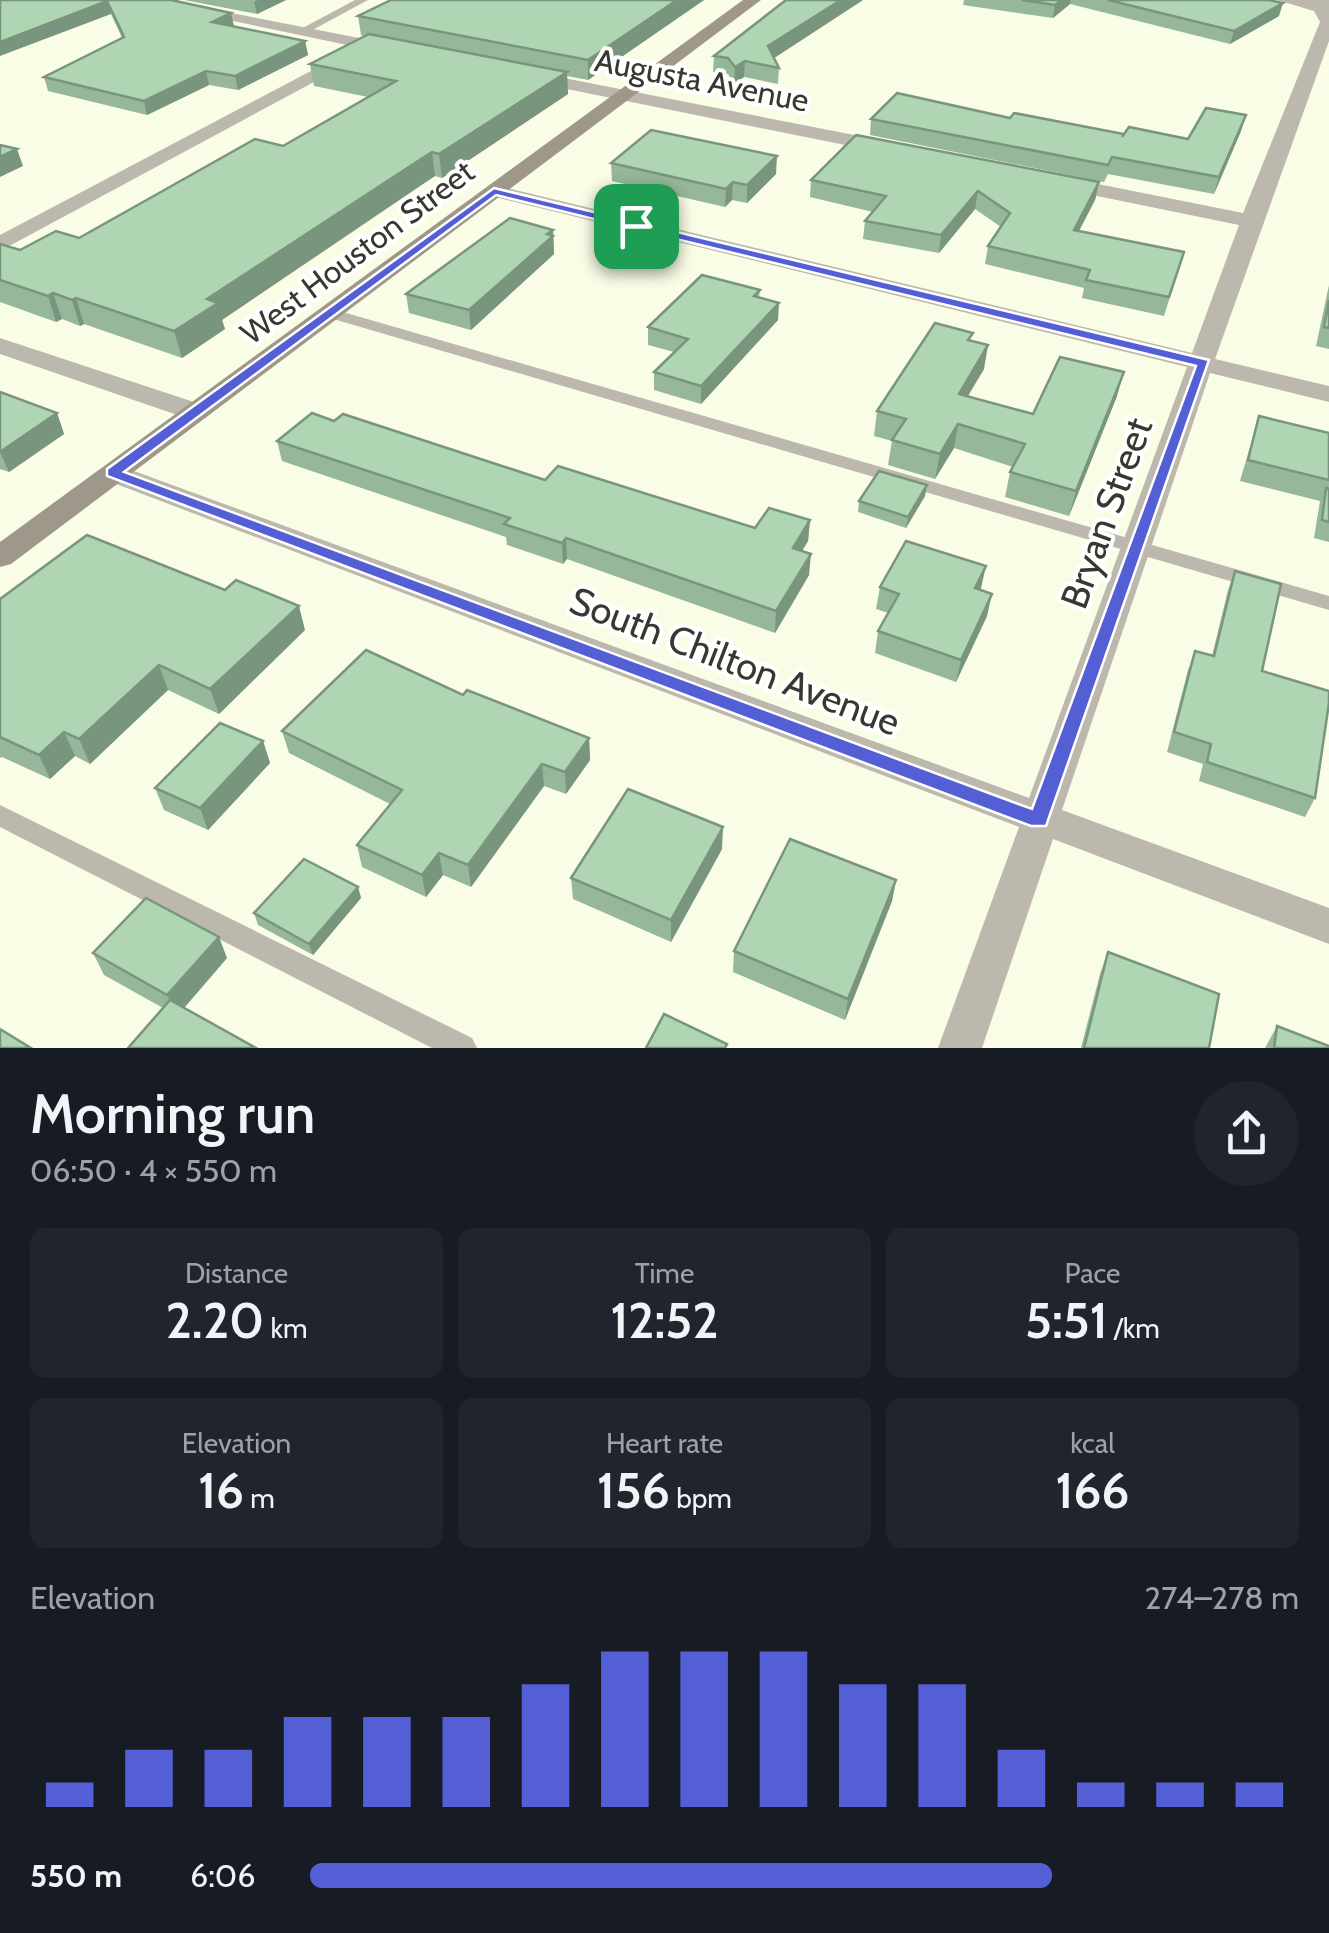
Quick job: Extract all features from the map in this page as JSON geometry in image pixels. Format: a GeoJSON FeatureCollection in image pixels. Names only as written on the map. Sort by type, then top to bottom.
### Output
{"type":"FeatureCollection","features":[{"type":"Feature","properties":{"kind":"street"},"geometry":{"type":"LineString","coordinates":[[142,0],[406,52]]}},
{"type":"Feature","properties":{"kind":"street","name":"West Houston Street"},"geometry":{"type":"LineString","coordinates":[[0,557],[753,0]]}},
{"type":"Feature","properties":{"kind":"street"},"geometry":{"type":"LineString","coordinates":[[1285,0],[1324,6]]}},
{"type":"Feature","properties":{"kind":"street","name":"Bryan Street"},"geometry":{"type":"LineString","coordinates":[[960,1048],[1251,221],[1328,22],[1324,6]]}},
{"type":"Feature","properties":{"kind":"street"},"geometry":{"type":"LineString","coordinates":[[0,244],[369,45]]}},
{"type":"Feature","properties":{"kind":"street","name":"Augusta Avenue"},"geometry":{"type":"LineString","coordinates":[[516,74],[919,154]]}},
{"type":"Feature","properties":{"kind":"street"},"geometry":{"type":"LineString","coordinates":[[1036,178],[1251,221]]}},
{"type":"Feature","properties":{"kind":"street"},"geometry":{"type":"LineString","coordinates":[[494,191],[1329,394]]}},
{"type":"Feature","properties":{"kind":"street"},"geometry":{"type":"LineString","coordinates":[[0,346],[196,412]]}},
{"type":"Feature","properties":{"kind":"street","name":"South Chilton Avenue"},"geometry":{"type":"LineString","coordinates":[[112,473],[1329,926]]}},
{"type":"Feature","properties":{"kind":"lane"},"geometry":{"type":"LineString","coordinates":[[303,31],[363,0]]}},
{"type":"Feature","properties":{"kind":"lane"},"geometry":{"type":"LineString","coordinates":[[329,313],[1329,603]]}},
{"type":"Feature","properties":{"kind":"lane"},"geometry":{"type":"LineString","coordinates":[[0,815],[462,1048]]}},
{"type":"Feature","properties":{"kind":"building"},"geometry":{"type":"Polygon","coordinates":[[[0,0],[171,0],[231,13],[212,22],[305,41],[235,76],[206,71],[144,101],[44,77],[124,37],[107,1],[0,42],[0,0]]]}},
{"type":"Feature","properties":{"kind":"building"},"geometry":{"type":"Polygon","coordinates":[[[391,0],[677,0],[588,60],[358,16],[391,0]]]}},
{"type":"Feature","properties":{"kind":"building"},"geometry":{"type":"Polygon","coordinates":[[[786,0],[841,0],[768,46],[779,68],[745,61],[735,67],[728,58],[714,56],[786,0]]]}},
{"type":"Feature","properties":{"kind":"building"},"geometry":{"type":"Polygon","coordinates":[[[1022,0],[1062,0],[1055,5],[1022,0]]]}},
{"type":"Feature","properties":{"kind":"building"},"geometry":{"type":"Polygon","coordinates":[[[1108,0],[1269,0],[1283,3],[1234,31],[1108,0]]]}},
{"type":"Feature","properties":{"kind":"building"},"geometry":{"type":"Polygon","coordinates":[[[369,34],[567,72],[439,154],[432,152],[207,299],[218,303],[174,331],[76,298],[53,293],[48,296],[0,280],[0,244],[20,250],[56,231],[79,238],[255,139],[283,146],[396,81],[310,64],[369,34]]]}},
{"type":"Feature","properties":{"kind":"building"},"geometry":{"type":"Polygon","coordinates":[[[897,93],[1010,118],[1014,113],[1124,134],[1122,137],[1129,127],[1188,139],[1206,108],[1246,115],[1219,177],[1112,157],[1108,165],[871,119],[897,93]]]}},
{"type":"Feature","properties":{"kind":"building"},"geometry":{"type":"Polygon","coordinates":[[[651,130],[777,156],[747,185],[733,182],[726,189],[611,163],[651,130]]]}},
{"type":"Feature","properties":{"kind":"building"},"geometry":{"type":"Polygon","coordinates":[[[856,135],[1099,182],[1074,230],[1184,252],[1169,297],[1086,280],[1090,270],[988,246],[1010,213],[978,191],[941,235],[865,221],[886,196],[811,180],[856,135]]]}},
{"type":"Feature","properties":{"kind":"building"},"geometry":{"type":"Polygon","coordinates":[[[0,145],[17,149],[0,157],[0,145]]]}},
{"type":"Feature","properties":{"kind":"building"},"geometry":{"type":"Polygon","coordinates":[[[510,218],[553,230],[547,234],[553,236],[469,310],[406,294],[510,218]]]}},
{"type":"Feature","properties":{"kind":"building"},"geometry":{"type":"Polygon","coordinates":[[[702,275],[760,290],[754,296],[779,303],[701,386],[654,372],[688,339],[648,327],[702,275]]]}},
{"type":"Feature","properties":{"kind":"building"},"geometry":{"type":"Polygon","coordinates":[[[1329,300],[1329,328],[1324,327],[1329,300]]]}},
{"type":"Feature","properties":{"kind":"building"},"geometry":{"type":"Polygon","coordinates":[[[935,323],[973,333],[968,340],[988,345],[959,394],[1033,414],[1060,357],[1124,372],[1076,491],[1010,472],[1025,444],[958,424],[940,454],[892,440],[906,419],[877,411],[935,323]]]}},
{"type":"Feature","properties":{"kind":"building"},"geometry":{"type":"Polygon","coordinates":[[[0,392],[57,413],[0,452],[0,392]]]}},
{"type":"Feature","properties":{"kind":"building"},"geometry":{"type":"Polygon","coordinates":[[[312,413],[334,421],[343,414],[545,480],[558,466],[755,528],[769,508],[810,520],[793,548],[811,554],[776,611],[566,538],[562,543],[504,524],[510,518],[277,441],[312,413]]]}},
{"type":"Feature","properties":{"kind":"building"},"geometry":{"type":"Polygon","coordinates":[[[1259,416],[1329,433],[1329,480],[1248,460],[1259,416]]]}},
{"type":"Feature","properties":{"kind":"building"},"geometry":{"type":"Polygon","coordinates":[[[879,471],[927,485],[908,517],[859,501],[879,471]]]}},
{"type":"Feature","properties":{"kind":"building"},"geometry":{"type":"Polygon","coordinates":[[[1326,488],[1329,489],[1329,522],[1322,520],[1326,488]]]}},
{"type":"Feature","properties":{"kind":"building"},"geometry":{"type":"Polygon","coordinates":[[[87,535],[225,590],[236,580],[299,606],[210,689],[159,665],[79,739],[64,732],[39,755],[0,737],[0,599],[87,535]]]}},
{"type":"Feature","properties":{"kind":"building"},"geometry":{"type":"Polygon","coordinates":[[[906,541],[986,566],[975,588],[992,594],[961,660],[878,631],[899,594],[880,587],[906,541]]]}},
{"type":"Feature","properties":{"kind":"building"},"geometry":{"type":"Polygon","coordinates":[[[1235,571],[1281,584],[1262,671],[1329,691],[1315,798],[1207,762],[1211,744],[1174,732],[1195,651],[1214,656],[1235,571]]]}},
{"type":"Feature","properties":{"kind":"building"},"geometry":{"type":"Polygon","coordinates":[[[366,650],[463,695],[467,690],[589,738],[565,772],[542,764],[468,865],[439,853],[422,875],[357,845],[402,790],[282,731],[366,650]]]}},
{"type":"Feature","properties":{"kind":"building"},"geometry":{"type":"Polygon","coordinates":[[[220,723],[263,741],[200,808],[155,788],[220,723]]]}},
{"type":"Feature","properties":{"kind":"building"},"geometry":{"type":"Polygon","coordinates":[[[628,789],[723,827],[671,920],[571,878],[628,789]]]}},
{"type":"Feature","properties":{"kind":"building"},"geometry":{"type":"Polygon","coordinates":[[[790,839],[896,880],[848,999],[734,951],[790,839]]]}},
{"type":"Feature","properties":{"kind":"building"},"geometry":{"type":"Polygon","coordinates":[[[304,859],[358,887],[309,944],[254,913],[304,859]]]}},
{"type":"Feature","properties":{"kind":"building"},"geometry":{"type":"Polygon","coordinates":[[[146,898],[219,937],[167,995],[93,953],[146,898]]]}},
{"type":"Feature","properties":{"kind":"building"},"geometry":{"type":"Polygon","coordinates":[[[1108,952],[1219,994],[1209,1048],[1084,1048],[1108,952]]]}},
{"type":"Feature","properties":{"kind":"building"},"geometry":{"type":"Polygon","coordinates":[[[170,1000],[256,1048],[128,1048],[170,1000]]]}},
{"type":"Feature","properties":{"kind":"building"},"geometry":{"type":"Polygon","coordinates":[[[664,1014],[727,1044],[725,1048],[646,1048],[664,1014]]]}},
{"type":"Feature","properties":{"kind":"building"},"geometry":{"type":"Polygon","coordinates":[[[1277,1026],[1329,1046],[1329,1048],[1274,1048],[1277,1026]]]}},
{"type":"Feature","properties":{"kind":"building"},"geometry":{"type":"Polygon","coordinates":[[[0,1029],[31,1048],[0,1048],[0,1029]]]}},
{"type":"Feature","properties":{"kind":"route"},"geometry":{"type":"LineString","coordinates":[[494,191],[636,226],[1204,363],[1038,820],[112,473],[494,191]]}}]}
